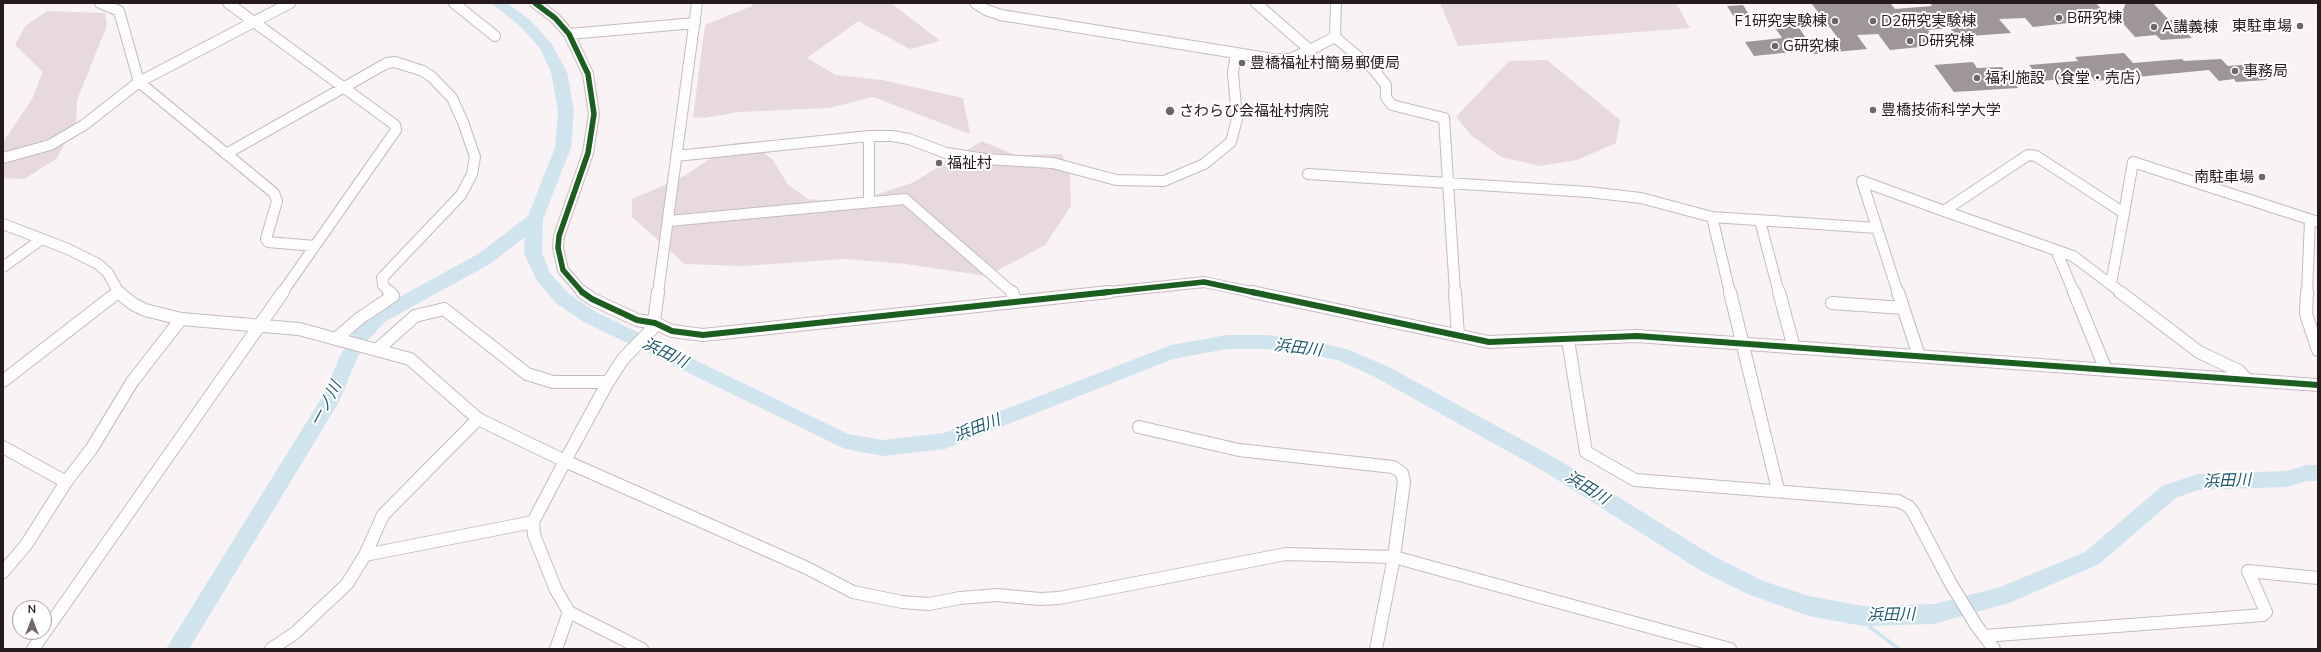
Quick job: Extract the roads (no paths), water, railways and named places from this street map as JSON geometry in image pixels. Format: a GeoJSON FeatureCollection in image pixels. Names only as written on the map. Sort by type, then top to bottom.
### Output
{"type":"FeatureCollection","features":[{"type":"Feature","properties":{"kind":"street"},"geometry":{"type":"LineString","coordinates":[[100,3],[119,11],[139,82],[277,197],[266,239],[268,242],[314,246]]}},
{"type":"Feature","properties":{"kind":"street"},"geometry":{"type":"LineString","coordinates":[[33,649],[396,130],[396,125],[228,3]]}},
{"type":"Feature","properties":{"kind":"street"},"geometry":{"type":"LineString","coordinates":[[3,158],[50,145],[84,125],[139,82],[290,3]]}},
{"type":"Feature","properties":{"kind":"street"},"geometry":{"type":"LineString","coordinates":[[454,3],[495,36]]}},
{"type":"Feature","properties":{"kind":"street"},"geometry":{"type":"LineString","coordinates":[[535,3],[555,18],[569,34],[588,74],[594,114],[588,154],[559,236],[558,248],[564,270],[579,290],[592,299],[637,320],[672,331],[703,335],[1204,282],[1489,342],[1568,340],[1637,336],[2318,385]]}},
{"type":"Feature","properties":{"kind":"street"},"geometry":{"type":"LineString","coordinates":[[642,649],[569,612],[553,583],[534,535],[533,522],[608,382],[623,359],[654,326],[697,3]]}},
{"type":"Feature","properties":{"kind":"street"},"geometry":{"type":"LineString","coordinates":[[975,3],[986,10],[1001,15],[1273,59],[1290,59],[1334,37]]}},
{"type":"Feature","properties":{"kind":"street"},"geometry":{"type":"LineString","coordinates":[[986,10],[996,3]]}},
{"type":"Feature","properties":{"kind":"street"},"geometry":{"type":"LineString","coordinates":[[1256,3],[1310,50]]}},
{"type":"Feature","properties":{"kind":"street"},"geometry":{"type":"LineString","coordinates":[[1334,37],[1336,3]]}},
{"type":"Feature","properties":{"kind":"street"},"geometry":{"type":"LineString","coordinates":[[569,34],[695,23]]}},
{"type":"Feature","properties":{"kind":"street"},"geometry":{"type":"LineString","coordinates":[[1334,37],[1374,70],[1386,85],[1386,97],[1392,105],[1444,118],[1458,335]]}},
{"type":"Feature","properties":{"kind":"street"},"geometry":{"type":"LineString","coordinates":[[676,156],[869,136],[892,136],[909,139],[946,153],[985,159],[1053,164],[1116,180],[1164,181],[1204,164],[1231,142],[1237,119],[1233,73],[1236,53]]}},
{"type":"Feature","properties":{"kind":"street"},"geometry":{"type":"LineString","coordinates":[[226,154],[387,63],[395,62],[423,71],[432,77],[452,98],[463,122],[475,157],[472,174],[461,195],[382,278],[383,285],[393,296],[360,318],[338,338]]}},
{"type":"Feature","properties":{"kind":"street"},"geometry":{"type":"LineString","coordinates":[[869,136],[869,202]]}},
{"type":"Feature","properties":{"kind":"street"},"geometry":{"type":"LineString","coordinates":[[1944,211],[2028,154],[2036,156],[2124,213]]}},
{"type":"Feature","properties":{"kind":"street"},"geometry":{"type":"LineString","coordinates":[[2111,284],[2133,162],[2314,221],[2306,314],[2318,350]]}},
{"type":"Feature","properties":{"kind":"street"},"geometry":{"type":"LineString","coordinates":[[1308,174],[1588,192],[1642,198],[1712,217],[1877,228]]}},
{"type":"Feature","properties":{"kind":"street"},"geometry":{"type":"LineString","coordinates":[[1919,356],[1862,181],[2073,256],[2199,352],[2239,372],[2247,380]]}},
{"type":"Feature","properties":{"kind":"street"},"geometry":{"type":"LineString","coordinates":[[668,221],[905,200],[1013,293],[1016,302]]}},
{"type":"Feature","properties":{"kind":"street"},"geometry":{"type":"LineString","coordinates":[[1712,217],[1778,490]]}},
{"type":"Feature","properties":{"kind":"street"},"geometry":{"type":"LineString","coordinates":[[1760,221],[1794,348]]}},
{"type":"Feature","properties":{"kind":"street"},"geometry":{"type":"LineString","coordinates":[[3,224],[42,239],[98,264],[108,273],[118,292],[133,304],[145,310],[181,319],[299,329],[338,338],[410,359],[478,419],[566,461],[807,568],[853,592],[902,602],[928,604],[960,598],[997,595],[1040,599],[1059,598],[1286,554],[1394,557],[1730,649]]}},
{"type":"Feature","properties":{"kind":"street"},"geometry":{"type":"LineString","coordinates":[[3,267],[42,239]]}},
{"type":"Feature","properties":{"kind":"street"},"geometry":{"type":"LineString","coordinates":[[2056,250],[2106,370]]}},
{"type":"Feature","properties":{"kind":"street"},"geometry":{"type":"LineString","coordinates":[[3,381],[118,292]]}},
{"type":"Feature","properties":{"kind":"street"},"geometry":{"type":"LineString","coordinates":[[1832,303],[1903,308]]}},
{"type":"Feature","properties":{"kind":"street"},"geometry":{"type":"LineString","coordinates":[[375,348],[415,316],[433,310],[444,310],[453,314],[527,374],[553,382],[608,382]]}},
{"type":"Feature","properties":{"kind":"street"},"geometry":{"type":"LineString","coordinates":[[3,572],[26,545],[66,482],[92,448],[132,382],[181,319]]}},
{"type":"Feature","properties":{"kind":"street"},"geometry":{"type":"LineString","coordinates":[[1568,340],[1586,452],[1635,480],[1778,490],[1898,501],[1908,506],[1913,512],[1951,584],[1976,625],[1994,649]]}},
{"type":"Feature","properties":{"kind":"street"},"geometry":{"type":"LineString","coordinates":[[271,649],[295,633],[347,584],[365,555],[383,515],[478,419]]}},
{"type":"Feature","properties":{"kind":"street"},"geometry":{"type":"LineString","coordinates":[[1139,427],[1239,450],[1393,467],[1402,473],[1404,482],[1394,557],[1376,649]]}},
{"type":"Feature","properties":{"kind":"street"},"geometry":{"type":"LineString","coordinates":[[3,447],[66,482]]}},
{"type":"Feature","properties":{"kind":"street"},"geometry":{"type":"LineString","coordinates":[[365,555],[533,522]]}},
{"type":"Feature","properties":{"kind":"street"},"geometry":{"type":"LineString","coordinates":[[1984,636],[2264,615],[2266,612],[2248,571],[2318,578]]}},
{"type":"Feature","properties":{"kind":"street"},"geometry":{"type":"LineString","coordinates":[[556,649],[569,612]]}},
{"type":"Feature","properties":{"kind":"waterway","name":"浜田川"},"geometry":{"type":"LineString","coordinates":[[498,3],[525,23],[546,46],[559,72],[566,112],[563,148],[535,219]]}},
{"type":"Feature","properties":{"kind":"waterway","name":"一ノ川"},"geometry":{"type":"LineString","coordinates":[[177,649],[332,397],[349,356],[361,336],[380,316],[484,259],[508,242],[535,219]]}},
{"type":"Feature","properties":{"kind":"waterway","name":"浜田川"},"geometry":{"type":"LineString","coordinates":[[535,219],[533,253],[543,276],[563,299],[590,317],[845,441],[883,448],[945,441],[1171,352],[1227,342],[1267,342],[1305,346],[1340,354],[1380,371],[1552,466],[1708,564],[1757,588],[1809,606],[1863,616],[1934,614],[2002,596],[2092,558],[2169,492],[2198,482],[2286,479],[2307,473],[2318,473]]}},
{"type":"Feature","properties":{"kind":"waterway"},"geometry":{"type":"LineString","coordinates":[[1863,616],[1870,627],[1899,649]]}},
{"type":"Feature","properties":{"kind":"place","name":"B研究棟"},"geometry":{"type":"Point","coordinates":[2059,18]}},
{"type":"Feature","properties":{"kind":"place","name":"F1研究実験棟"},"geometry":{"type":"Point","coordinates":[1835,21]}},
{"type":"Feature","properties":{"kind":"place","name":"D2研究実験棟"},"geometry":{"type":"Point","coordinates":[1873,21]}},
{"type":"Feature","properties":{"kind":"place","name":"東駐車場"},"geometry":{"type":"Point","coordinates":[2300,26]}},
{"type":"Feature","properties":{"kind":"place","name":"A講義棟"},"geometry":{"type":"Point","coordinates":[2154,27]}},
{"type":"Feature","properties":{"kind":"place","name":"D研究棟"},"geometry":{"type":"Point","coordinates":[1910,41]}},
{"type":"Feature","properties":{"kind":"place","name":"G研究棟"},"geometry":{"type":"Point","coordinates":[1775,46]}},
{"type":"Feature","properties":{"kind":"place","name":"豊橋福祉村簡易郵便局"},"geometry":{"type":"Point","coordinates":[1242,63]}},
{"type":"Feature","properties":{"kind":"place","name":"事務局"},"geometry":{"type":"Point","coordinates":[2235,71]}},
{"type":"Feature","properties":{"kind":"place","name":"福利施設（食堂・売店）"},"geometry":{"type":"Point","coordinates":[1977,78]}},
{"type":"Feature","properties":{"kind":"place","name":"豊橋技術科学大学"},"geometry":{"type":"Point","coordinates":[1873,110]}},
{"type":"Feature","properties":{"kind":"place","name":"さわらび会福祉村病院"},"geometry":{"type":"Point","coordinates":[1170,111]}},
{"type":"Feature","properties":{"kind":"place","name":"福祉村"},"geometry":{"type":"Point","coordinates":[939,163]}},
{"type":"Feature","properties":{"kind":"place","name":"南駐車場"},"geometry":{"type":"Point","coordinates":[2262,177]}}]}
